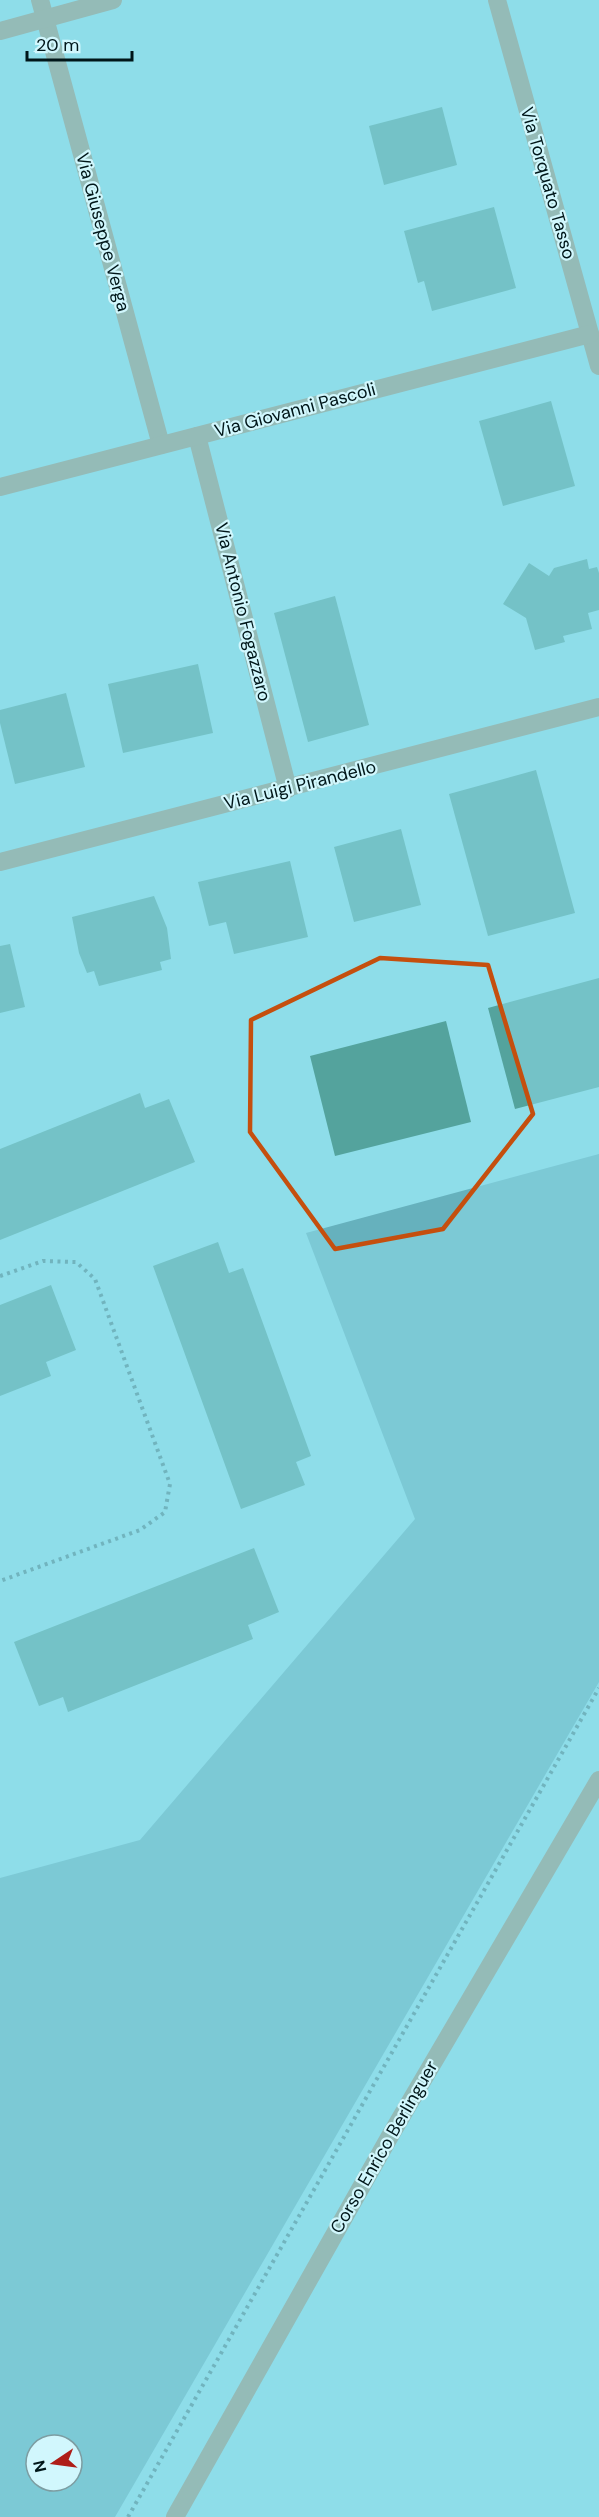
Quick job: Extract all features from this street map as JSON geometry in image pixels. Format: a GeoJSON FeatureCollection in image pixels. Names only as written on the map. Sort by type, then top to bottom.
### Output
{"type":"FeatureCollection","features":[{"type":"Feature","properties":{"kind":"street","name":"Via Giuseppe Verga"},"geometry":{"type":"LineString","coordinates":[[40,0],[161,445]]}},
{"type":"Feature","properties":{"kind":"street"},"geometry":{"type":"LineString","coordinates":[[0,31],[114,0]]}},
{"type":"Feature","properties":{"kind":"street","name":"Via Torquato Tasso"},"geometry":{"type":"LineString","coordinates":[[497,0],[599,366]]}},
{"type":"Feature","properties":{"kind":"street","name":"Via Giovanni Pascoli"},"geometry":{"type":"LineString","coordinates":[[0,487],[590,334]]}},
{"type":"Feature","properties":{"kind":"street","name":"Via Antonio Fogazzaro"},"geometry":{"type":"LineString","coordinates":[[197,436],[288,789]]}},
{"type":"Feature","properties":{"kind":"street","name":"Via Luigi Pirandello"},"geometry":{"type":"LineString","coordinates":[[0,862],[599,707]]}},
{"type":"Feature","properties":{"kind":"street","name":"Corso Enrico Berlinguer"},"geometry":{"type":"LineString","coordinates":[[175,2517],[384,2146],[599,1780]]}},
{"type":"Feature","properties":{"kind":"path"},"geometry":{"type":"LineString","coordinates":[[0,1276],[43,1261],[76,1262],[95,1279],[170,1484],[165,1512],[140,1530],[0,1581]]}},
{"type":"Feature","properties":{"kind":"path"},"geometry":{"type":"LineString","coordinates":[[128,2517],[599,1688]]}},
{"type":"Feature","properties":{"kind":"highlighted area"},"geometry":{"type":"Polygon","coordinates":[[[380,958],[488,965],[533,1114],[443,1229],[335,1249],[250,1132],[251,1020],[380,958]]]}},
{"type":"Feature","properties":{"kind":"shaded area"},"geometry":{"type":"Polygon","coordinates":[[[599,1154],[599,1682],[115,2517],[0,2517],[0,1878],[140,1840],[415,1519],[306,1233],[599,1154]]]}},
{"type":"Feature","properties":{"kind":"building"},"geometry":{"type":"Polygon","coordinates":[[[442,107],[457,165],[384,185],[369,126],[442,107]]]}},
{"type":"Feature","properties":{"kind":"building"},"geometry":{"type":"Polygon","coordinates":[[[494,207],[516,288],[432,311],[424,281],[418,283],[404,231],[494,207]]]}},
{"type":"Feature","properties":{"kind":"building"},"geometry":{"type":"Polygon","coordinates":[[[551,401],[575,486],[503,506],[479,421],[551,401]]]}},
{"type":"Feature","properties":{"kind":"building"},"geometry":{"type":"Polygon","coordinates":[[[587,559],[589,569],[597,567],[599,573],[599,610],[588,613],[592,629],[563,636],[565,642],[535,650],[526,618],[503,604],[529,563],[549,576],[554,568],[587,559]]]}},
{"type":"Feature","properties":{"kind":"building"},"geometry":{"type":"Polygon","coordinates":[[[335,596],[369,725],[308,742],[274,613],[335,596]]]}},
{"type":"Feature","properties":{"kind":"building"},"geometry":{"type":"Polygon","coordinates":[[[198,664],[213,733],[123,753],[108,684],[198,664]]]}},
{"type":"Feature","properties":{"kind":"building"},"geometry":{"type":"Polygon","coordinates":[[[66,693],[85,767],[15,784],[0,723],[0,710],[66,693]]]}},
{"type":"Feature","properties":{"kind":"building"},"geometry":{"type":"Polygon","coordinates":[[[536,770],[575,913],[488,936],[449,794],[536,770]]]}},
{"type":"Feature","properties":{"kind":"building"},"geometry":{"type":"Polygon","coordinates":[[[401,829],[421,905],[354,922],[334,847],[401,829]]]}},
{"type":"Feature","properties":{"kind":"building"},"geometry":{"type":"Polygon","coordinates":[[[290,861],[308,937],[234,954],[226,922],[209,926],[198,882],[290,861]]]}},
{"type":"Feature","properties":{"kind":"building"},"geometry":{"type":"Polygon","coordinates":[[[154,896],[167,928],[171,959],[160,962],[162,970],[99,986],[94,971],[87,973],[79,953],[72,917],[154,896]]]}},
{"type":"Feature","properties":{"kind":"building"},"geometry":{"type":"Polygon","coordinates":[[[10,944],[25,1007],[0,1013],[0,946],[10,944]]]}},
{"type":"Feature","properties":{"kind":"building"},"geometry":{"type":"Polygon","coordinates":[[[599,978],[599,1087],[515,1109],[488,1008],[599,978]]]}},
{"type":"Feature","properties":{"kind":"building"},"geometry":{"type":"Polygon","coordinates":[[[446,1021],[471,1122],[335,1156],[310,1056],[446,1021]]]}},
{"type":"Feature","properties":{"kind":"building"},"geometry":{"type":"Polygon","coordinates":[[[140,1093],[145,1108],[169,1099],[195,1162],[0,1240],[0,1149],[140,1093]]]}},
{"type":"Feature","properties":{"kind":"building"},"geometry":{"type":"Polygon","coordinates":[[[218,1242],[229,1273],[243,1268],[311,1456],[296,1462],[305,1485],[241,1509],[153,1266],[218,1242]]]}},
{"type":"Feature","properties":{"kind":"building"},"geometry":{"type":"Polygon","coordinates":[[[51,1285],[76,1350],[46,1362],[51,1376],[0,1396],[0,1305],[51,1285]]]}},
{"type":"Feature","properties":{"kind":"building"},"geometry":{"type":"Polygon","coordinates":[[[254,1548],[279,1612],[248,1625],[253,1639],[68,1712],[63,1697],[39,1706],[14,1642],[254,1548]]]}}]}
